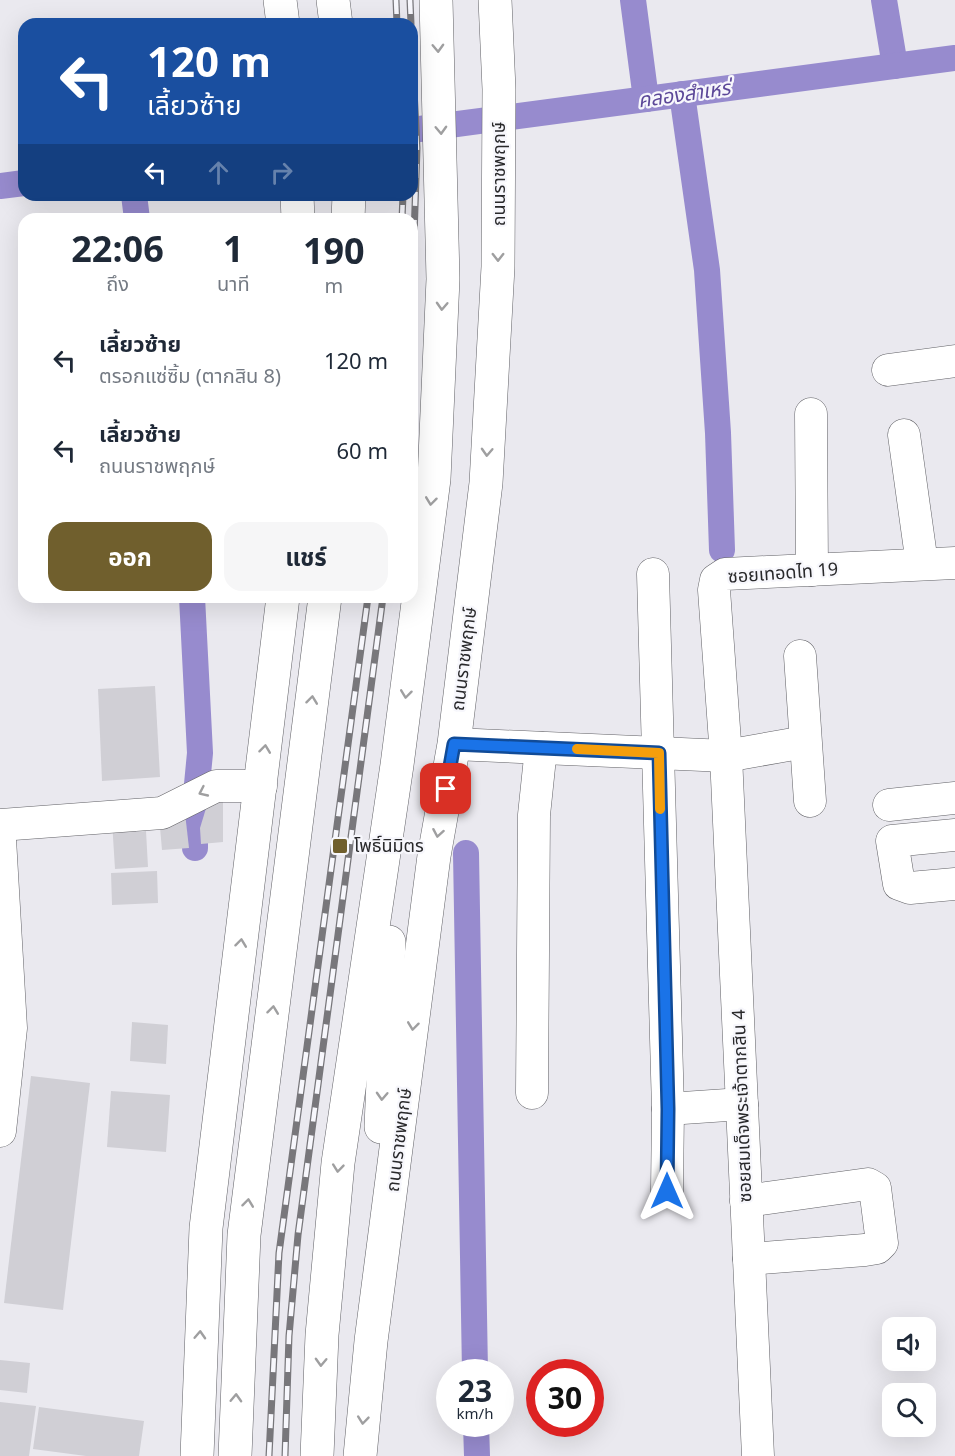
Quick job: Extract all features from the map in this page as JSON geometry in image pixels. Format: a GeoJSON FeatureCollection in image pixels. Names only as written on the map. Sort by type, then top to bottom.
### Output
{"type":"FeatureCollection","features":[{"type":"Feature","properties":{"kind":"main road"},"geometry":{"type":"LineString","coordinates":[[280,0],[282,18]]}},
{"type":"Feature","properties":{"kind":"main road"},"geometry":{"type":"LineString","coordinates":[[333,0],[335,18]]}},
{"type":"Feature","properties":{"kind":"main road"},"geometry":{"type":"LineString","coordinates":[[418,603],[434,479],[443,279],[442,164],[436,0]]}},
{"type":"Feature","properties":{"kind":"main road","name":"ถนนราชพฤกษ์"},"geometry":{"type":"LineString","coordinates":[[360,1456],[371,1341],[434,856],[454,744],[486,483],[498,267],[499,89],[495,0]]}},
{"type":"Feature","properties":{"kind":"main road"},"geometry":{"type":"LineString","coordinates":[[197,1456],[199,1344],[206,1228],[282,603]]}},
{"type":"Feature","properties":{"kind":"main road"},"geometry":{"type":"LineString","coordinates":[[236,1456],[244,1234],[324,603]]}},
{"type":"Feature","properties":{"kind":"main road"},"geometry":{"type":"LineString","coordinates":[[317,1456],[322,1335],[338,1163],[397,765],[418,603]]}},
{"type":"Feature","properties":{"kind":"main road"},"geometry":{"type":"LineString","coordinates":[[371,1341],[397,765]]}},
{"type":"Feature","properties":{"kind":"main road"},"geometry":{"type":"LineString","coordinates":[[219,1126],[297,820]]}},
{"type":"Feature","properties":{"kind":"street"},"geometry":{"type":"LineString","coordinates":[[888,370],[955,361]]}},
{"type":"Feature","properties":{"kind":"street"},"geometry":{"type":"LineString","coordinates":[[811,414],[812,570]]}},
{"type":"Feature","properties":{"kind":"street"},"geometry":{"type":"LineString","coordinates":[[904,435],[922,564]]}},
{"type":"Feature","properties":{"kind":"street","name":"ซอยเทอดไท 19"},"geometry":{"type":"LineString","coordinates":[[726,756],[714,590],[716,580],[725,574],[955,562]]}},
{"type":"Feature","properties":{"kind":"street"},"geometry":{"type":"LineString","coordinates":[[652,574],[668,1109],[667,1191]]}},
{"type":"Feature","properties":{"kind":"street"},"geometry":{"type":"LineString","coordinates":[[800,656],[810,801]]}},
{"type":"Feature","properties":{"kind":"street"},"geometry":{"type":"LineString","coordinates":[[454,744],[726,756],[805,742]]}},
{"type":"Feature","properties":{"kind":"street"},"geometry":{"type":"LineString","coordinates":[[532,1093],[534,815],[541,748]]}},
{"type":"Feature","properties":{"kind":"street","name":"ซอยสมเด็จพระเจ้าตากสิน 4"},"geometry":{"type":"LineString","coordinates":[[726,756],[758,1456]]}},
{"type":"Feature","properties":{"kind":"street"},"geometry":{"type":"LineString","coordinates":[[0,825],[162,813],[216,786],[261,786]]}},
{"type":"Feature","properties":{"kind":"street"},"geometry":{"type":"LineString","coordinates":[[955,798],[889,795],[892,841],[899,884],[910,888],[955,884]]}},
{"type":"Feature","properties":{"kind":"street"},"geometry":{"type":"LineString","coordinates":[[892,841],[955,835]]}},
{"type":"Feature","properties":{"kind":"street"},"geometry":{"type":"LineString","coordinates":[[0,839],[5,1017],[0,1131]]}},
{"type":"Feature","properties":{"kind":"street"},"geometry":{"type":"LineString","coordinates":[[668,1109],[742,1104]]}},
{"type":"Feature","properties":{"kind":"street"},"geometry":{"type":"LineString","coordinates":[[746,1201],[868,1184],[875,1188],[882,1243],[877,1248],[865,1250],[749,1259]]}},
{"type":"Feature","properties":{"kind":"building"},"geometry":{"type":"Polygon","coordinates":[[[155,686],[160,777],[102,781],[98,689],[155,686]]]}},
{"type":"Feature","properties":{"kind":"building"},"geometry":{"type":"Polygon","coordinates":[[[223,791],[223,842],[201,844],[200,828],[211,792],[223,791]]]}},
{"type":"Feature","properties":{"kind":"building"},"geometry":{"type":"Polygon","coordinates":[[[185,813],[189,848],[162,850],[159,816],[185,813]]]}},
{"type":"Feature","properties":{"kind":"building"},"geometry":{"type":"Polygon","coordinates":[[[136,819],[136,832],[146,831],[148,867],[115,869],[112,821],[136,819]]]}},
{"type":"Feature","properties":{"kind":"building"},"geometry":{"type":"Polygon","coordinates":[[[157,871],[158,903],[112,905],[111,873],[157,871]]]}},
{"type":"Feature","properties":{"kind":"building"},"geometry":{"type":"Polygon","coordinates":[[[132,1022],[168,1025],[166,1064],[130,1061],[132,1022]]]}},
{"type":"Feature","properties":{"kind":"building"},"geometry":{"type":"Polygon","coordinates":[[[31,1076],[90,1083],[63,1310],[4,1303],[31,1076]]]}},
{"type":"Feature","properties":{"kind":"building"},"geometry":{"type":"Polygon","coordinates":[[[111,1091],[170,1095],[166,1152],[107,1147],[111,1091]]]}},
{"type":"Feature","properties":{"kind":"building"},"geometry":{"type":"Polygon","coordinates":[[[0,1360],[30,1363],[27,1393],[0,1390],[0,1360]]]}},
{"type":"Feature","properties":{"kind":"building"},"geometry":{"type":"Polygon","coordinates":[[[0,1402],[36,1406],[29,1456],[0,1456],[0,1402]]]}},
{"type":"Feature","properties":{"kind":"building"},"geometry":{"type":"Polygon","coordinates":[[[39,1407],[144,1421],[139,1456],[86,1456],[33,1449],[39,1407]]]}},
{"type":"Feature","properties":{"kind":"waterway"},"geometry":{"type":"LineString","coordinates":[[633,0],[646,99]]}},
{"type":"Feature","properties":{"kind":"waterway"},"geometry":{"type":"LineString","coordinates":[[884,0],[895,66]]}},
{"type":"Feature","properties":{"kind":"waterway","name":"คลองสำเหร่"},"geometry":{"type":"LineString","coordinates":[[418,129],[955,58]]}},
{"type":"Feature","properties":{"kind":"waterway"},"geometry":{"type":"LineString","coordinates":[[682,94],[707,270],[718,433],[722,550]]}},
{"type":"Feature","properties":{"kind":"waterway","name":"คลองสำเหร่"},"geometry":{"type":"LineString","coordinates":[[0,186],[18,184]]}},
{"type":"Feature","properties":{"kind":"waterway"},"geometry":{"type":"LineString","coordinates":[[135,201],[136,213]]}},
{"type":"Feature","properties":{"kind":"waterway"},"geometry":{"type":"LineString","coordinates":[[192,603],[200,753],[195,805],[195,848]]}},
{"type":"Feature","properties":{"kind":"waterway"},"geometry":{"type":"LineString","coordinates":[[466,853],[475,1359]]}},
{"type":"Feature","properties":{"kind":"waterway"},"geometry":{"type":"LineString","coordinates":[[476,1437],[477,1456]]}},
{"type":"Feature","properties":{"kind":"railway"},"geometry":{"type":"LineString","coordinates":[[396,0],[397,18]]}},
{"type":"Feature","properties":{"kind":"railway"},"geometry":{"type":"LineString","coordinates":[[410,0],[411,18]]}},
{"type":"Feature","properties":{"kind":"railway"},"geometry":{"type":"LineString","coordinates":[[402,213],[403,201]]}},
{"type":"Feature","properties":{"kind":"railway"},"geometry":{"type":"LineString","coordinates":[[415,201],[415,213]]}},
{"type":"Feature","properties":{"kind":"railway"},"geometry":{"type":"LineString","coordinates":[[269,1456],[279,1253],[367,603]]}},
{"type":"Feature","properties":{"kind":"railway"},"geometry":{"type":"LineString","coordinates":[[285,1456],[289,1336],[298,1235],[382,603]]}},
{"type":"Feature","properties":{"kind":"slow traffic"},"geometry":{"type":"LineString","coordinates":[[577,749],[659,753],[660,809]]}},
{"type":"Feature","properties":{"kind":"place","name":"โพธิ์นิมิตร"},"geometry":{"type":"Point","coordinates":[340,846]}},
{"type":"Feature","properties":{"kind":"route"},"geometry":{"type":"LineString","coordinates":[[446,789],[454,744],[659,753],[668,1109],[667,1191]]}}]}
